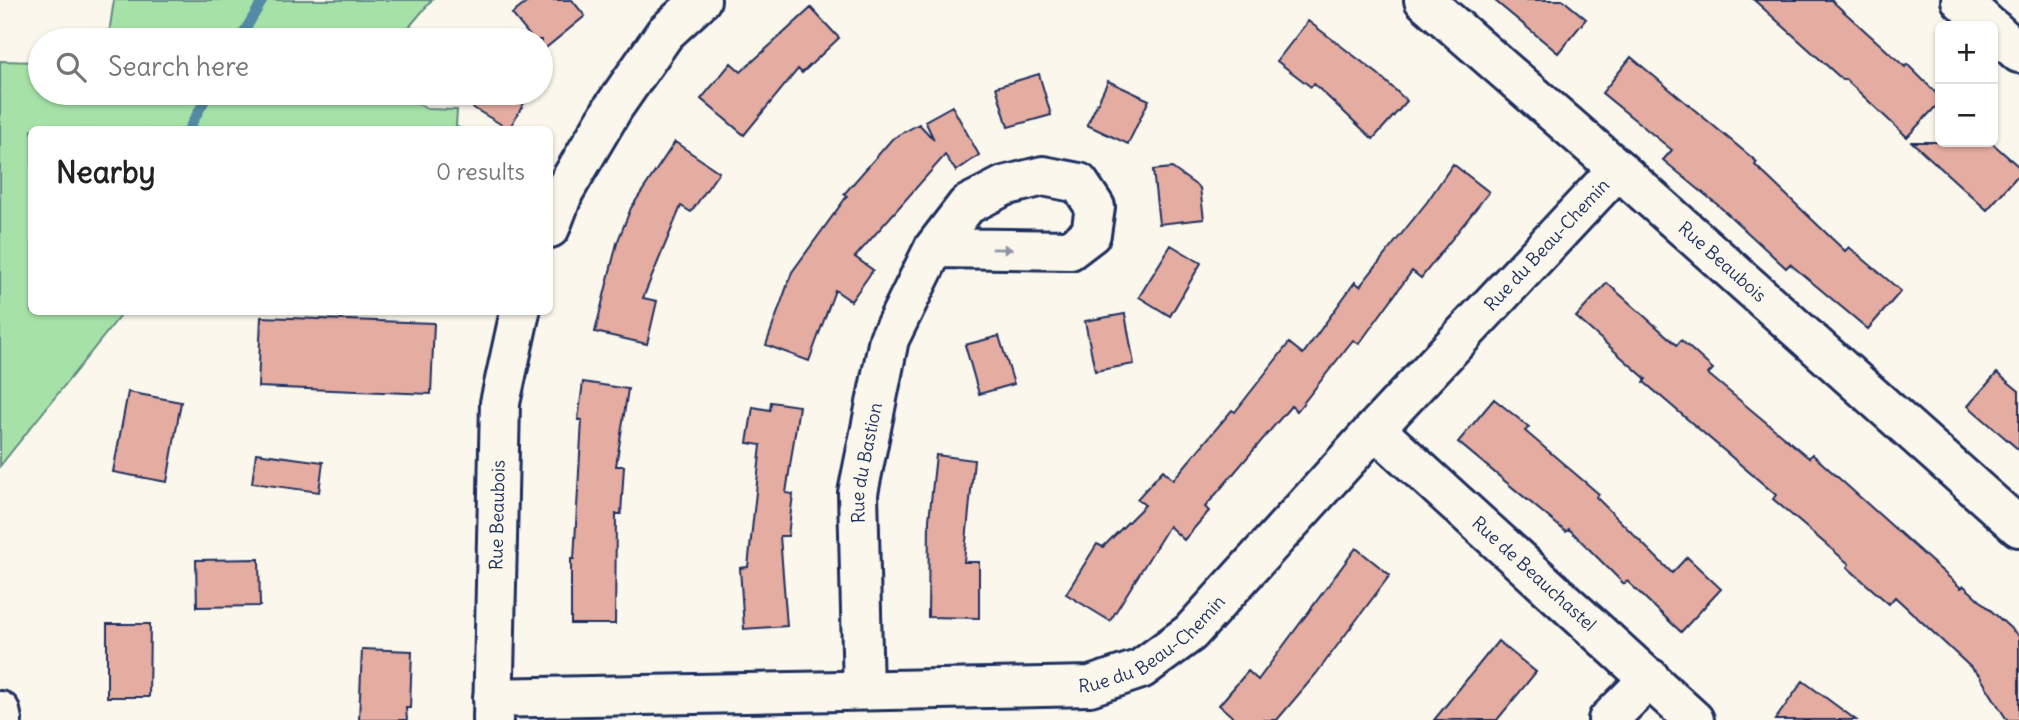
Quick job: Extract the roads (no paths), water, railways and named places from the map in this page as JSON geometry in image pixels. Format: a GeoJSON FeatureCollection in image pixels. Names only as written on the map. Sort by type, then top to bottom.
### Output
{"type":"FeatureCollection","features":[{"type":"Feature","properties":{"kind":"street"},"geometry":{"type":"LineString","coordinates":[[553,221],[565,191],[613,107],[664,33],[701,0]]}},
{"type":"Feature","properties":{"kind":"street","name":"Rue Beaubois"},"geometry":{"type":"LineString","coordinates":[[1424,0],[1618,169],[2019,527]]}},
{"type":"Feature","properties":{"kind":"street"},"geometry":{"type":"LineString","coordinates":[[1961,0],[1984,21]]}},
{"type":"Feature","properties":{"kind":"street"},"geometry":{"type":"LineString","coordinates":[[1998,34],[2019,53]]}},
{"type":"Feature","properties":{"kind":"street","name":"Rue du Beau-Chemin"},"geometry":{"type":"LineString","coordinates":[[493,709],[863,690],[1090,686],[1142,669],[1190,633],[1375,429],[1618,169]]}},
{"type":"Feature","properties":{"kind":"street","name":"Rue du Bastion"},"geometry":{"type":"LineString","coordinates":[[863,690],[858,493],[889,338],[934,248]]}},
{"type":"Feature","properties":{"kind":"street","name":"Rue Beaubois"},"geometry":{"type":"LineString","coordinates":[[493,709],[500,403],[519,315]]}},
{"type":"Feature","properties":{"kind":"street","name":"Rue de Beauchastel"},"geometry":{"type":"LineString","coordinates":[[1375,429],[1695,720]]}},
{"type":"Feature","properties":{"kind":"street"},"geometry":{"type":"LineString","coordinates":[[1608,720],[1650,678]]}},
{"type":"Feature","properties":{"kind":"street"},"geometry":{"type":"LineString","coordinates":[[0,711],[2,720]]}},
{"type":"Feature","properties":{"kind":"waterway"},"geometry":{"type":"LineString","coordinates":[[246,28],[263,0]]}},
{"type":"Feature","properties":{"kind":"waterway"},"geometry":{"type":"LineString","coordinates":[[190,126],[202,105]]}}]}
